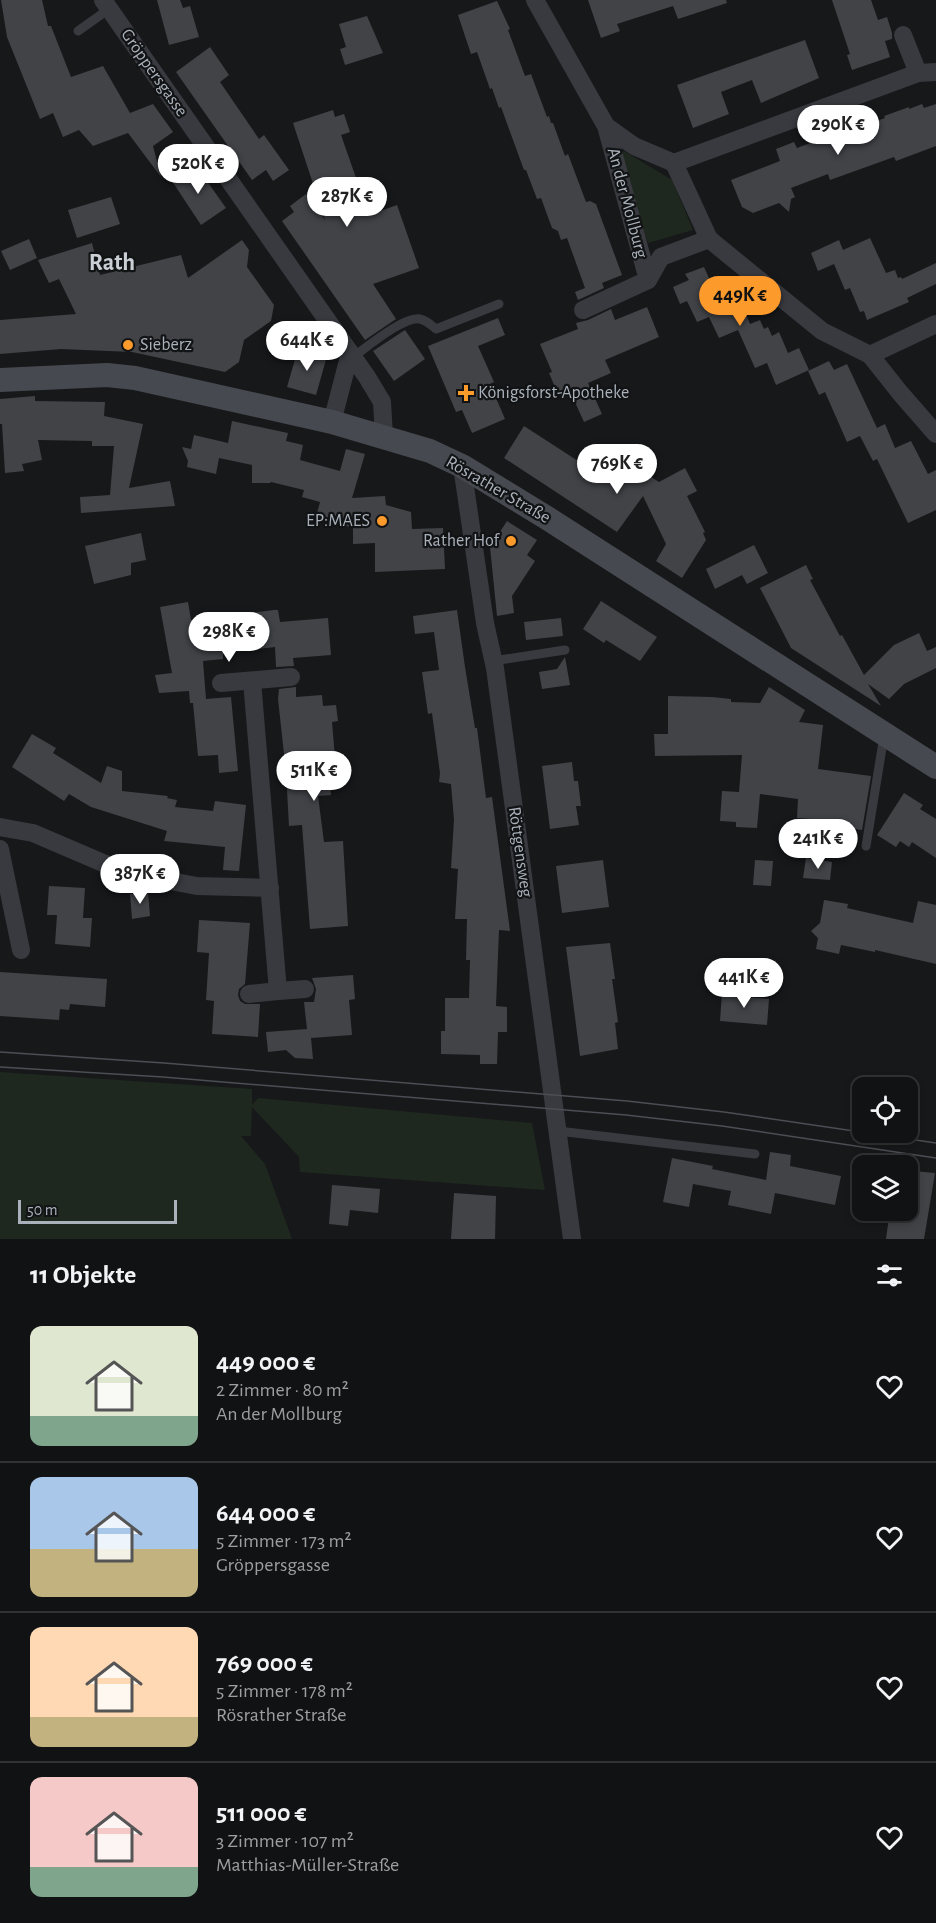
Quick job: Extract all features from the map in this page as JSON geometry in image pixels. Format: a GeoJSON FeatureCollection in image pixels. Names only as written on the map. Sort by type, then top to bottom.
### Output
{"type":"FeatureCollection","features":[{"type":"Feature","properties":{"kind":"main road","name":"Rösrather Straße"},"geometry":{"type":"LineString","coordinates":[[0,380],[107,375],[135,378],[332,422],[430,451],[462,466],[547,518],[936,767]]}},
{"type":"Feature","properties":{"kind":"street","name":"An der Mollburg"},"geometry":{"type":"LineString","coordinates":[[535,0],[606,126],[648,280]]}},
{"type":"Feature","properties":{"kind":"street","name":"Gröppersgasse"},"geometry":{"type":"LineString","coordinates":[[106,5],[352,355],[382,402],[384,436]]}},
{"type":"Feature","properties":{"kind":"street"},"geometry":{"type":"LineString","coordinates":[[903,35],[927,72],[674,163],[709,239],[822,331],[870,355],[900,394],[936,434]]}},
{"type":"Feature","properties":{"kind":"street","name":"An der Mollburg"},"geometry":{"type":"LineString","coordinates":[[606,126],[634,146],[674,163]]}},
{"type":"Feature","properties":{"kind":"street","name":"An der Mollburg"},"geometry":{"type":"LineString","coordinates":[[583,310],[648,280],[661,257],[709,239]]}},
{"type":"Feature","properties":{"kind":"street"},"geometry":{"type":"LineString","coordinates":[[870,355],[936,324]]}},
{"type":"Feature","properties":{"kind":"street"},"geometry":{"type":"LineString","coordinates":[[332,422],[352,355]]}},
{"type":"Feature","properties":{"kind":"street","name":"Röttgensweg"},"geometry":{"type":"LineString","coordinates":[[462,466],[485,623],[493,661],[572,1239]]}},
{"type":"Feature","properties":{"kind":"street"},"geometry":{"type":"LineString","coordinates":[[221,683],[291,677]]}},
{"type":"Feature","properties":{"kind":"street"},"geometry":{"type":"LineString","coordinates":[[252,681],[278,992]]}},
{"type":"Feature","properties":{"kind":"street"},"geometry":{"type":"LineString","coordinates":[[0,827],[33,833],[103,863],[149,877],[197,886],[270,888]]}},
{"type":"Feature","properties":{"kind":"street"},"geometry":{"type":"LineString","coordinates":[[0,849],[21,950]]}},
{"type":"Feature","properties":{"kind":"street"},"geometry":{"type":"LineString","coordinates":[[249,994],[305,989]]}},
{"type":"Feature","properties":{"kind":"lane"},"geometry":{"type":"LineString","coordinates":[[78,31],[106,5]]}},
{"type":"Feature","properties":{"kind":"lane"},"geometry":{"type":"LineString","coordinates":[[352,355],[408,320],[419,319],[428,322],[436,329],[499,304]]}},
{"type":"Feature","properties":{"kind":"lane"},"geometry":{"type":"LineString","coordinates":[[493,661],[565,650]]}},
{"type":"Feature","properties":{"kind":"lane"},"geometry":{"type":"LineString","coordinates":[[866,846],[884,734]]}},
{"type":"Feature","properties":{"kind":"lane"},"geometry":{"type":"LineString","coordinates":[[558,1131],[755,1154]]}},
{"type":"Feature","properties":{"kind":"shaded area"},"geometry":{"type":"Polygon","coordinates":[[[624,151],[672,180],[693,230],[648,243],[619,159],[624,151]]]}},
{"type":"Feature","properties":{"kind":"shaded area"},"geometry":{"type":"Polygon","coordinates":[[[0,1072],[252,1089],[252,1105],[258,1098],[532,1123],[545,1190],[300,1172],[299,1157],[252,1107],[251,1136],[241,1136],[265,1164],[292,1239],[0,1239],[0,1072]]]}},
{"type":"Feature","properties":{"kind":"building"},"geometry":{"type":"Polygon","coordinates":[[[1,0],[42,0],[48,26],[51,26],[71,77],[103,66],[130,113],[153,104],[173,132],[153,146],[161,177],[128,133],[93,146],[79,130],[63,137],[53,113],[40,119],[7,37],[1,0]]]}},
{"type":"Feature","properties":{"kind":"building"},"geometry":{"type":"Polygon","coordinates":[[[157,0],[180,0],[183,8],[190,6],[199,37],[169,45],[157,0]]]}},
{"type":"Feature","properties":{"kind":"building"},"geometry":{"type":"Polygon","coordinates":[[[588,0],[726,0],[727,3],[678,19],[673,6],[617,24],[620,31],[601,38],[588,0]]]}},
{"type":"Feature","properties":{"kind":"building"},"geometry":{"type":"Polygon","coordinates":[[[832,0],[871,0],[878,20],[887,17],[892,39],[885,41],[890,57],[852,70],[847,55],[850,54],[832,0]]]}},
{"type":"Feature","properties":{"kind":"building"},"geometry":{"type":"Polygon","coordinates":[[[497,1],[510,29],[508,30],[525,76],[531,74],[565,156],[568,154],[586,202],[596,204],[622,275],[602,283],[604,288],[578,300],[575,292],[585,288],[567,238],[561,240],[558,231],[552,228],[541,198],[537,199],[501,107],[499,108],[492,88],[490,89],[477,52],[471,54],[458,15],[497,1]]]}},
{"type":"Feature","properties":{"kind":"building"},"geometry":{"type":"Polygon","coordinates":[[[367,16],[383,53],[345,65],[340,49],[346,47],[339,24],[367,16]]]}},
{"type":"Feature","properties":{"kind":"building"},"geometry":{"type":"Polygon","coordinates":[[[805,40],[819,78],[761,103],[752,80],[721,92],[729,114],[693,128],[677,85],[805,40]]]}},
{"type":"Feature","properties":{"kind":"building"},"geometry":{"type":"Polygon","coordinates":[[[210,47],[229,75],[220,82],[259,139],[264,135],[289,170],[273,181],[266,170],[252,180],[176,72],[210,47]]]}},
{"type":"Feature","properties":{"kind":"building"},"geometry":{"type":"Polygon","coordinates":[[[922,104],[924,108],[936,104],[936,146],[896,161],[894,157],[830,180],[828,174],[791,188],[795,197],[791,199],[789,212],[779,203],[753,213],[742,207],[731,180],[780,161],[776,149],[794,142],[797,148],[922,104]]]}},
{"type":"Feature","properties":{"kind":"building"},"geometry":{"type":"Polygon","coordinates":[[[333,110],[335,117],[344,114],[350,132],[341,135],[369,215],[397,205],[419,268],[373,284],[396,319],[365,340],[282,221],[294,212],[290,206],[306,194],[325,220],[293,123],[333,110]]]}},
{"type":"Feature","properties":{"kind":"building"},"geometry":{"type":"Polygon","coordinates":[[[197,167],[226,208],[201,225],[170,178],[197,167]]]}},
{"type":"Feature","properties":{"kind":"building"},"geometry":{"type":"Polygon","coordinates":[[[111,197],[120,224],[77,238],[68,210],[111,197]]]}},
{"type":"Feature","properties":{"kind":"building"},"geometry":{"type":"Polygon","coordinates":[[[870,238],[886,273],[895,270],[898,278],[902,279],[936,263],[936,284],[907,298],[909,302],[867,320],[864,311],[860,312],[850,288],[845,290],[834,264],[818,271],[811,253],[839,240],[843,250],[870,238]]]}},
{"type":"Feature","properties":{"kind":"building"},"geometry":{"type":"Polygon","coordinates":[[[29,239],[37,258],[10,270],[1,251],[29,239]]]}},
{"type":"Feature","properties":{"kind":"building"},"geometry":{"type":"Polygon","coordinates":[[[242,240],[249,250],[247,267],[274,305],[271,321],[244,340],[239,362],[225,372],[132,352],[61,349],[0,354],[0,320],[76,314],[59,279],[49,283],[38,260],[92,243],[100,275],[181,255],[188,278],[242,240]]]}},
{"type":"Feature","properties":{"kind":"building"},"geometry":{"type":"Polygon","coordinates":[[[704,267],[714,289],[720,286],[729,307],[741,302],[750,324],[760,320],[764,329],[768,327],[772,336],[779,332],[788,353],[799,348],[809,370],[776,385],[767,363],[755,368],[738,330],[719,338],[709,317],[697,322],[687,301],[680,304],[673,287],[689,280],[685,274],[704,267]]]}},
{"type":"Feature","properties":{"kind":"building"},"geometry":{"type":"Polygon","coordinates":[[[647,307],[659,337],[605,360],[611,373],[588,383],[602,414],[584,422],[569,389],[558,394],[549,373],[552,372],[540,344],[578,329],[576,323],[611,309],[615,320],[647,307]]]}},
{"type":"Feature","properties":{"kind":"building"},"geometry":{"type":"Polygon","coordinates":[[[498,318],[505,335],[478,346],[494,382],[490,384],[505,419],[472,433],[462,410],[456,412],[428,346],[498,318]]]}},
{"type":"Feature","properties":{"kind":"building"},"geometry":{"type":"Polygon","coordinates":[[[405,330],[425,359],[394,381],[373,351],[405,330]]]}},
{"type":"Feature","properties":{"kind":"building"},"geometry":{"type":"Polygon","coordinates":[[[298,349],[327,356],[316,395],[287,387],[298,349]]]}},
{"type":"Feature","properties":{"kind":"building"},"geometry":{"type":"Polygon","coordinates":[[[829,361],[834,370],[847,364],[877,428],[885,424],[895,448],[911,441],[928,474],[936,470],[936,510],[908,523],[877,459],[873,461],[860,436],[847,442],[825,392],[819,395],[808,371],[829,361]]]}},
{"type":"Feature","properties":{"kind":"building"},"geometry":{"type":"Polygon","coordinates":[[[35,396],[35,401],[105,402],[104,416],[143,424],[129,488],[170,481],[175,506],[81,513],[80,497],[110,495],[114,446],[92,446],[92,441],[38,440],[42,460],[22,464],[24,471],[5,473],[0,399],[35,396]]]}},
{"type":"Feature","properties":{"kind":"building"},"geometry":{"type":"Polygon","coordinates":[[[232,421],[288,433],[286,441],[303,445],[300,460],[340,471],[346,449],[365,454],[352,498],[385,496],[386,505],[411,512],[412,529],[443,528],[445,569],[375,572],[375,543],[353,544],[353,528],[316,517],[320,502],[302,497],[304,490],[271,482],[252,483],[252,465],[219,458],[216,474],[187,467],[188,461],[182,447],[191,449],[194,435],[228,443],[232,421]]]}},
{"type":"Feature","properties":{"kind":"building"},"geometry":{"type":"Polygon","coordinates":[[[524,426],[612,483],[596,448],[644,480],[648,475],[659,482],[685,468],[697,491],[687,496],[705,532],[703,533],[706,540],[682,578],[656,561],[666,544],[643,496],[617,532],[504,458],[524,426]]]}},
{"type":"Feature","properties":{"kind":"building"},"geometry":{"type":"Polygon","coordinates":[[[507,521],[537,540],[527,555],[535,561],[512,596],[514,613],[497,616],[490,547],[507,521]]]}},
{"type":"Feature","properties":{"kind":"building"},"geometry":{"type":"Polygon","coordinates":[[[141,533],[146,560],[131,563],[131,575],[94,584],[85,546],[141,533]]]}},
{"type":"Feature","properties":{"kind":"building"},"geometry":{"type":"Polygon","coordinates":[[[754,545],[768,573],[747,584],[742,575],[715,589],[706,569],[754,545]]]}},
{"type":"Feature","properties":{"kind":"building"},"geometry":{"type":"Polygon","coordinates":[[[806,565],[813,579],[810,580],[864,675],[894,645],[919,633],[927,651],[936,647],[936,668],[904,684],[889,699],[868,684],[881,706],[791,648],[760,588],[806,565]]]}},
{"type":"Feature","properties":{"kind":"building"},"geometry":{"type":"Polygon","coordinates":[[[601,601],[657,637],[640,661],[606,640],[604,643],[583,629],[601,601]]]}},
{"type":"Feature","properties":{"kind":"building"},"geometry":{"type":"Polygon","coordinates":[[[188,602],[191,620],[274,610],[278,610],[280,622],[328,618],[331,655],[293,658],[294,666],[276,667],[275,647],[223,653],[223,659],[203,661],[206,699],[231,697],[238,771],[219,773],[218,755],[198,756],[193,703],[190,703],[189,691],[159,693],[155,675],[172,673],[160,607],[188,602]]]}},
{"type":"Feature","properties":{"kind":"building"},"geometry":{"type":"Polygon","coordinates":[[[457,610],[486,798],[492,797],[510,931],[499,930],[496,1006],[507,1007],[507,1032],[498,1032],[497,1064],[480,1064],[480,1055],[441,1054],[441,1031],[445,1031],[445,998],[469,998],[470,960],[466,960],[467,919],[455,919],[458,869],[451,868],[454,820],[451,784],[439,782],[440,773],[432,713],[428,714],[422,672],[439,670],[434,632],[415,634],[413,616],[457,610]]]}},
{"type":"Feature","properties":{"kind":"building"},"geometry":{"type":"Polygon","coordinates":[[[561,618],[563,636],[526,640],[524,622],[561,618]]]}},
{"type":"Feature","properties":{"kind":"building"},"geometry":{"type":"Polygon","coordinates":[[[565,657],[570,685],[542,689],[539,672],[557,669],[565,657]]]}},
{"type":"Feature","properties":{"kind":"building"},"geometry":{"type":"Polygon","coordinates":[[[296,687],[296,697],[322,695],[323,706],[336,705],[338,721],[332,722],[335,758],[333,758],[333,769],[329,769],[331,795],[318,796],[324,842],[343,841],[348,926],[310,929],[302,825],[289,826],[278,699],[279,689],[296,687]]]}},
{"type":"Feature","properties":{"kind":"building"},"geometry":{"type":"Polygon","coordinates":[[[769,687],[805,710],[799,722],[823,725],[818,769],[871,776],[862,830],[810,823],[811,819],[797,818],[798,799],[760,794],[757,828],[736,827],[736,822],[720,821],[722,791],[739,792],[742,755],[655,756],[654,734],[668,734],[668,696],[712,697],[731,699],[731,702],[760,703],[769,687]]]}},
{"type":"Feature","properties":{"kind":"building"},"geometry":{"type":"Polygon","coordinates":[[[32,734],[56,748],[53,753],[101,783],[107,766],[122,771],[122,791],[168,796],[167,798],[177,800],[175,807],[213,811],[215,801],[246,805],[239,871],[223,870],[225,847],[164,841],[167,831],[91,807],[69,794],[64,801],[12,767],[32,734]]]}},
{"type":"Feature","properties":{"kind":"building"},"geometry":{"type":"Polygon","coordinates":[[[572,762],[574,781],[578,781],[581,806],[576,806],[579,825],[550,829],[542,766],[572,762]]]}},
{"type":"Feature","properties":{"kind":"building"},"geometry":{"type":"Polygon","coordinates":[[[904,793],[923,805],[920,809],[936,819],[936,858],[912,842],[909,847],[900,841],[896,847],[877,835],[904,793]]]}},
{"type":"Feature","properties":{"kind":"building"},"geometry":{"type":"Polygon","coordinates":[[[806,858],[832,862],[830,880],[803,878],[806,858]]]}},
{"type":"Feature","properties":{"kind":"building"},"geometry":{"type":"Polygon","coordinates":[[[603,860],[609,907],[562,913],[556,866],[603,860]]]}},
{"type":"Feature","properties":{"kind":"building"},"geometry":{"type":"Polygon","coordinates":[[[755,860],[773,861],[771,886],[753,885],[755,860]]]}},
{"type":"Feature","properties":{"kind":"building"},"geometry":{"type":"Polygon","coordinates":[[[49,886],[85,888],[83,918],[92,918],[90,947],[55,944],[57,915],[47,915],[49,886]]]}},
{"type":"Feature","properties":{"kind":"building"},"geometry":{"type":"Polygon","coordinates":[[[148,892],[150,916],[132,919],[130,894],[148,892]]]}},
{"type":"Feature","properties":{"kind":"building"},"geometry":{"type":"Polygon","coordinates":[[[824,900],[848,904],[847,908],[913,923],[918,901],[936,905],[936,964],[841,945],[839,954],[816,949],[818,938],[811,931],[820,923],[824,900]]]}},
{"type":"Feature","properties":{"kind":"building"},"geometry":{"type":"Polygon","coordinates":[[[199,920],[250,923],[245,984],[239,989],[238,995],[240,1001],[245,1004],[260,1004],[258,1037],[212,1034],[214,1001],[206,1000],[209,953],[197,952],[199,920]]]}},
{"type":"Feature","properties":{"kind":"building"},"geometry":{"type":"Polygon","coordinates":[[[610,943],[615,979],[612,979],[618,1022],[615,1023],[618,1049],[580,1056],[566,947],[610,943]]]}},
{"type":"Feature","properties":{"kind":"building"},"geometry":{"type":"Polygon","coordinates":[[[0,972],[107,979],[105,1007],[70,1004],[69,1010],[60,1009],[59,1020],[0,1016],[0,972]]]}},
{"type":"Feature","properties":{"kind":"building"},"geometry":{"type":"Polygon","coordinates":[[[353,975],[355,999],[349,1000],[352,1035],[311,1038],[313,1059],[295,1058],[286,1050],[268,1052],[266,1032],[307,1029],[304,1002],[314,1002],[316,989],[312,978],[353,975]]]}},
{"type":"Feature","properties":{"kind":"building"},"geometry":{"type":"Polygon","coordinates":[[[722,993],[769,999],[767,1025],[720,1021],[722,993]]]}},
{"type":"Feature","properties":{"kind":"building"},"geometry":{"type":"Polygon","coordinates":[[[770,1152],[791,1155],[790,1166],[841,1176],[835,1205],[775,1193],[771,1214],[728,1205],[731,1191],[693,1184],[689,1207],[663,1202],[672,1158],[766,1180],[770,1152]]]}},
{"type":"Feature","properties":{"kind":"building"},"geometry":{"type":"Polygon","coordinates":[[[918,1171],[935,1173],[924,1239],[886,1239],[888,1221],[918,1221],[918,1171]]]}},
{"type":"Feature","properties":{"kind":"building"},"geometry":{"type":"Polygon","coordinates":[[[332,1185],[380,1189],[378,1213],[350,1210],[348,1226],[329,1224],[332,1185]]]}},
{"type":"Feature","properties":{"kind":"building"},"geometry":{"type":"Polygon","coordinates":[[[454,1193],[496,1196],[495,1239],[451,1239],[454,1193]]]}},
{"type":"Feature","properties":{"kind":"tram line"},"geometry":{"type":"LineString","coordinates":[[0,1052],[164,1063],[627,1101],[724,1112],[936,1143]]}},
{"type":"Feature","properties":{"kind":"tram line"},"geometry":{"type":"LineString","coordinates":[[0,1067],[163,1077],[626,1115],[722,1126],[936,1158]]}},
{"type":"Feature","properties":{"kind":"place","name":"Sieberz"},"geometry":{"type":"Point","coordinates":[128,345]}},
{"type":"Feature","properties":{"kind":"place","name":"Königsforst-Apotheke"},"geometry":{"type":"Point","coordinates":[466,393]}},
{"type":"Feature","properties":{"kind":"place","name":"EP:MAES"},"geometry":{"type":"Point","coordinates":[382,521]}},
{"type":"Feature","properties":{"kind":"place","name":"Rather Hof"},"geometry":{"type":"Point","coordinates":[511,541]}},
{"type":"Feature","properties":{"kind":"district","name":"Rath"},"geometry":{"type":"Point","coordinates":[112,263]}}]}
